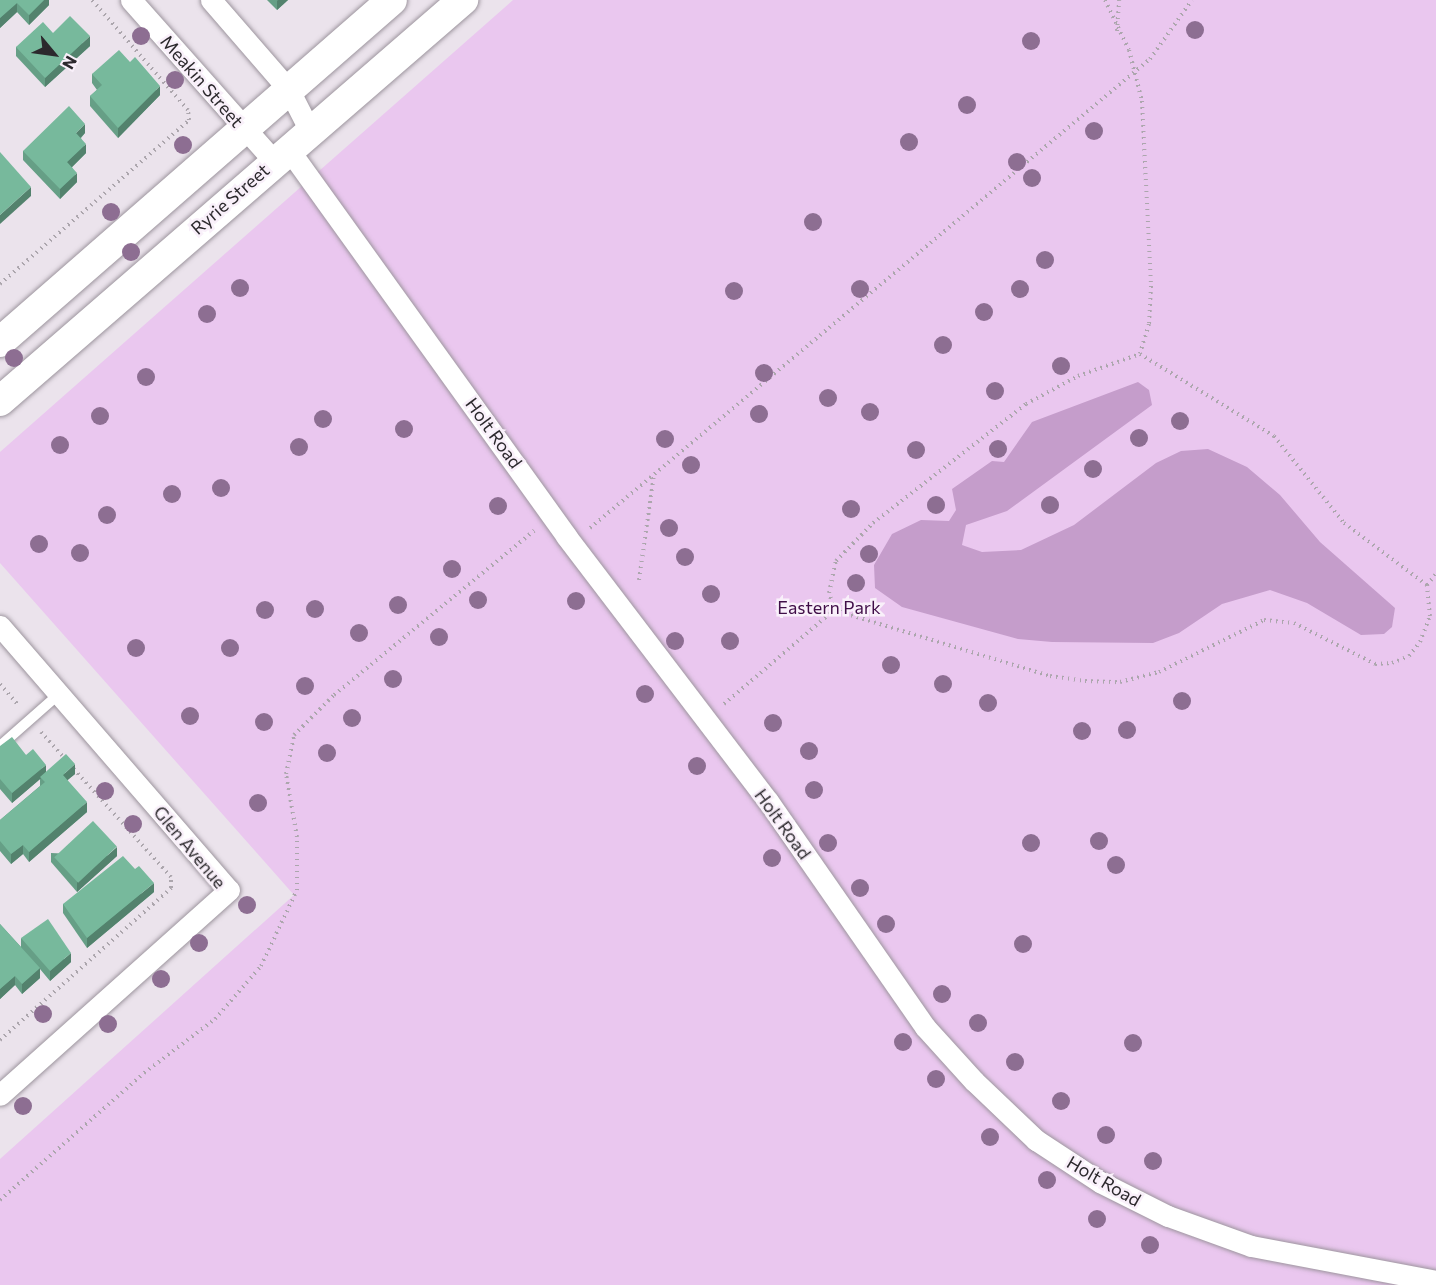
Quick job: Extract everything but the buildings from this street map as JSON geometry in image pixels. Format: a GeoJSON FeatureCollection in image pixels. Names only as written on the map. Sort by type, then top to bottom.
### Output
{"type":"FeatureCollection","features":[{"type":"Feature","properties":{"kind":"main road"},"geometry":{"type":"LineString","coordinates":[[0,342],[242,128],[290,90],[392,0]]}},
{"type":"Feature","properties":{"kind":"main road","name":"Ryrie Street"},"geometry":{"type":"LineString","coordinates":[[0,401],[463,0]]}},
{"type":"Feature","properties":{"kind":"street","name":"Meakin Street"},"geometry":{"type":"LineString","coordinates":[[131,0],[242,128],[291,148]]}},
{"type":"Feature","properties":{"kind":"street"},"geometry":{"type":"LineString","coordinates":[[211,0],[290,90],[291,148]]}},
{"type":"Feature","properties":{"kind":"street","name":"Holt Road"},"geometry":{"type":"LineString","coordinates":[[291,148],[566,536],[705,720],[926,1027],[1036,1140],[1158,1211],[1251,1246],[1436,1281]]}},
{"type":"Feature","properties":{"kind":"street","name":"Glen Avenue"},"geometry":{"type":"LineString","coordinates":[[0,626],[229,890],[0,1095]]}},
{"type":"Feature","properties":{"kind":"lane"},"geometry":{"type":"LineString","coordinates":[[0,746],[59,694]]}},
{"type":"Feature","properties":{"kind":"path"},"geometry":{"type":"LineString","coordinates":[[0,284],[189,120],[188,110],[92,0]]}},
{"type":"Feature","properties":{"kind":"path"},"geometry":{"type":"LineString","coordinates":[[1105,0],[1117,34],[1136,70],[1151,286],[1149,324],[1140,354]]}},
{"type":"Feature","properties":{"kind":"path"},"geometry":{"type":"LineString","coordinates":[[1117,34],[1119,0]]}},
{"type":"Feature","properties":{"kind":"path"},"geometry":{"type":"LineString","coordinates":[[0,1200],[144,1073],[215,1019],[261,966],[297,891],[297,837],[286,774],[294,735],[333,695],[536,529],[566,536],[592,527],[1136,70],[1192,0]]}},
{"type":"Feature","properties":{"kind":"path"},"geometry":{"type":"LineString","coordinates":[[1140,354],[1274,436],[1344,523],[1427,585]]}},
{"type":"Feature","properties":{"kind":"path"},"geometry":{"type":"LineString","coordinates":[[834,610],[829,593],[836,561],[873,523],[1026,404],[1078,376],[1140,354]]}},
{"type":"Feature","properties":{"kind":"path"},"geometry":{"type":"LineString","coordinates":[[639,580],[654,473]]}},
{"type":"Feature","properties":{"kind":"path"},"geometry":{"type":"LineString","coordinates":[[834,610],[1050,676],[1120,682],[1159,672],[1264,620],[1294,623],[1375,664],[1392,663],[1409,656],[1420,642],[1430,616],[1427,585],[1436,574]]}},
{"type":"Feature","properties":{"kind":"path"},"geometry":{"type":"LineString","coordinates":[[705,720],[834,610]]}},
{"type":"Feature","properties":{"kind":"path"},"geometry":{"type":"LineString","coordinates":[[0,684],[171,877],[171,888],[0,1040]]}},
{"type":"Feature","properties":{"kind":"green space","name":"Eastern Park"},"geometry":{"type":"Polygon","coordinates":[[[513,0],[1436,0],[1436,1285],[0,1285],[0,1159],[294,895],[0,563],[0,452],[513,0]]]}},
{"type":"Feature","properties":{"kind":"shaded area"},"geometry":{"type":"Polygon","coordinates":[[[1138,382],[1149,390],[1152,405],[1007,511],[966,525],[962,545],[982,552],[1021,550],[1074,525],[1156,463],[1181,451],[1208,449],[1247,467],[1280,495],[1320,542],[1395,608],[1392,627],[1384,634],[1361,635],[1307,603],[1270,590],[1222,604],[1179,633],[1153,643],[1052,642],[1018,639],[902,607],[875,588],[874,565],[892,534],[921,520],[949,521],[956,510],[952,489],[992,461],[1004,462],[1032,422],[1138,382]]]}}]}
